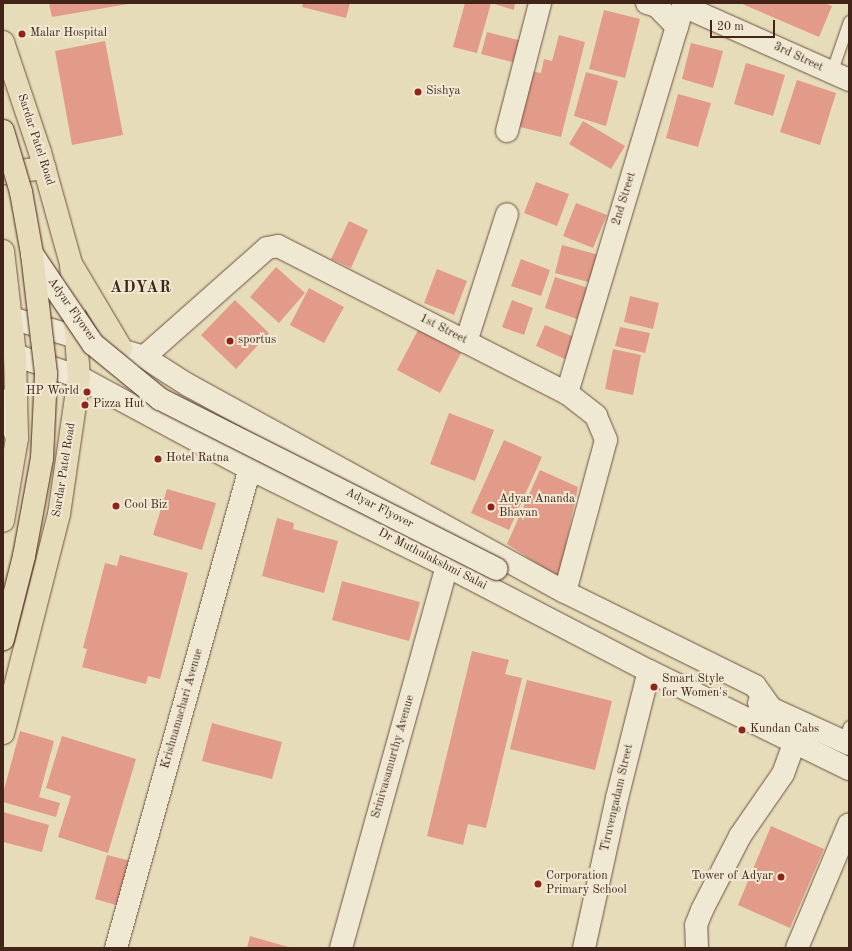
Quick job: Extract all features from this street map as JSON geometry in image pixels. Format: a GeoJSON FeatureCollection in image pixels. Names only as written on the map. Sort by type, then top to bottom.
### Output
{"type":"FeatureCollection","features":[{"type":"Feature","properties":{"kind":"main road","name":"Sardar Patel Road"},"geometry":{"type":"LineString","coordinates":[[3,42],[45,168],[72,264],[79,376],[59,514],[3,733]]}},
{"type":"Feature","properties":{"kind":"main road","name":"Adyar Flyover"},"geometry":{"type":"LineString","coordinates":[[3,131],[21,192],[32,254],[46,374],[42,458],[24,556],[3,639]]}},
{"type":"Feature","properties":{"kind":"main road"},"geometry":{"type":"LineString","coordinates":[[3,172],[45,168]]}},
{"type":"Feature","properties":{"kind":"main road"},"geometry":{"type":"LineString","coordinates":[[3,251],[14,355],[17,438],[3,521]]}},
{"type":"Feature","properties":{"kind":"main road"},"geometry":{"type":"LineString","coordinates":[[72,264],[121,348]]}},
{"type":"Feature","properties":{"kind":"street"},"geometry":{"type":"LineString","coordinates":[[507,132],[540,3]]}},
{"type":"Feature","properties":{"kind":"street"},"geometry":{"type":"LineString","coordinates":[[647,3],[657,6],[677,27]]}},
{"type":"Feature","properties":{"kind":"street","name":"2nd Street"},"geometry":{"type":"LineString","coordinates":[[567,393],[677,27],[682,4]]}},
{"type":"Feature","properties":{"kind":"street","name":"3rd Street"},"geometry":{"type":"LineString","coordinates":[[682,4],[840,77]]}},
{"type":"Feature","properties":{"kind":"street"},"geometry":{"type":"LineString","coordinates":[[466,342],[507,214]]}},
{"type":"Feature","properties":{"kind":"street","name":"1st Street"},"geometry":{"type":"LineString","coordinates":[[144,357],[271,246],[278,246],[567,393],[596,416],[606,440],[565,592]]}},
{"type":"Feature","properties":{"kind":"street","name":"Adyar Flyover"},"geometry":{"type":"LineString","coordinates":[[32,254],[93,344],[160,399],[771,708]]}},
{"type":"Feature","properties":{"kind":"street"},"geometry":{"type":"LineString","coordinates":[[11,318],[76,337],[121,348],[144,357],[188,385],[565,592],[755,686],[771,708],[847,737]]}},
{"type":"Feature","properties":{"kind":"street","name":"Dr Muthulakshmi Salai"},"geometry":{"type":"LineString","coordinates":[[14,355],[79,376],[123,402],[250,469],[447,566],[649,671],[794,743],[849,768]]}},
{"type":"Feature","properties":{"kind":"street"},"geometry":{"type":"LineString","coordinates":[[123,402],[144,357]]}},
{"type":"Feature","properties":{"kind":"street"},"geometry":{"type":"LineString","coordinates":[[3,400],[17,438]]}},
{"type":"Feature","properties":{"kind":"street","name":"Krishnamachari Avenue"},"geometry":{"type":"LineString","coordinates":[[116,948],[250,469]]}},
{"type":"Feature","properties":{"kind":"street","name":"Srinivasamurthy Avenue"},"geometry":{"type":"LineString","coordinates":[[341,948],[447,566]]}},
{"type":"Feature","properties":{"kind":"street","name":"Tiruvengadam Street"},"geometry":{"type":"LineString","coordinates":[[584,948],[617,798],[649,671]]}},
{"type":"Feature","properties":{"kind":"street"},"geometry":{"type":"LineString","coordinates":[[697,948],[696,925],[702,910],[740,836],[783,774],[794,743]]}},
{"type":"Feature","properties":{"kind":"street"},"geometry":{"type":"LineString","coordinates":[[797,948],[849,824]]}},
{"type":"Feature","properties":{"kind":"lane"},"geometry":{"type":"LineString","coordinates":[[840,77],[849,21]]}},
{"type":"Feature","properties":{"kind":"building"},"geometry":{"type":"Polygon","coordinates":[[[49,3],[128,3],[128,4],[52,17],[49,3]]]}},
{"type":"Feature","properties":{"kind":"building"},"geometry":{"type":"Polygon","coordinates":[[[303,3],[350,3],[346,18],[302,7],[303,3]]]}},
{"type":"Feature","properties":{"kind":"building"},"geometry":{"type":"Polygon","coordinates":[[[465,3],[491,3],[477,53],[453,47],[465,3]]]}},
{"type":"Feature","properties":{"kind":"building"},"geometry":{"type":"Polygon","coordinates":[[[491,3],[515,3],[514,10],[491,3]]]}},
{"type":"Feature","properties":{"kind":"building"},"geometry":{"type":"Polygon","coordinates":[[[740,3],[824,3],[832,6],[819,37],[740,3]]]}},
{"type":"Feature","properties":{"kind":"building"},"geometry":{"type":"Polygon","coordinates":[[[604,10],[640,19],[625,78],[589,69],[604,10]]]}},
{"type":"Feature","properties":{"kind":"building"},"geometry":{"type":"Polygon","coordinates":[[[487,32],[526,42],[520,64],[481,54],[487,32]]]}},
{"type":"Feature","properties":{"kind":"building"},"geometry":{"type":"Polygon","coordinates":[[[559,35],[585,42],[561,137],[516,126],[530,71],[541,73],[544,59],[552,61],[559,35]]]}},
{"type":"Feature","properties":{"kind":"building"},"geometry":{"type":"Polygon","coordinates":[[[105,41],[123,135],[72,145],[55,51],[105,41]]]}},
{"type":"Feature","properties":{"kind":"building"},"geometry":{"type":"Polygon","coordinates":[[[691,43],[723,51],[713,88],[682,79],[691,43]]]}},
{"type":"Feature","properties":{"kind":"building"},"geometry":{"type":"Polygon","coordinates":[[[746,63],[785,75],[773,116],[734,104],[746,63]]]}},
{"type":"Feature","properties":{"kind":"building"},"geometry":{"type":"Polygon","coordinates":[[[586,72],[618,81],[606,126],[574,116],[586,72]]]}},
{"type":"Feature","properties":{"kind":"building"},"geometry":{"type":"Polygon","coordinates":[[[797,80],[836,93],[820,145],[780,132],[797,80]]]}},
{"type":"Feature","properties":{"kind":"building"},"geometry":{"type":"Polygon","coordinates":[[[678,94],[711,103],[698,147],[666,138],[678,94]]]}},
{"type":"Feature","properties":{"kind":"building"},"geometry":{"type":"Polygon","coordinates":[[[583,121],[625,146],[611,169],[569,144],[583,121]]]}},
{"type":"Feature","properties":{"kind":"building"},"geometry":{"type":"Polygon","coordinates":[[[536,182],[569,194],[557,226],[524,213],[536,182]]]}},
{"type":"Feature","properties":{"kind":"building"},"geometry":{"type":"Polygon","coordinates":[[[576,203],[607,215],[593,248],[563,236],[576,203]]]}},
{"type":"Feature","properties":{"kind":"building"},"geometry":{"type":"Polygon","coordinates":[[[349,221],[368,230],[351,268],[331,259],[349,221]]]}},
{"type":"Feature","properties":{"kind":"building"},"geometry":{"type":"Polygon","coordinates":[[[562,245],[599,255],[592,283],[555,273],[562,245]]]}},
{"type":"Feature","properties":{"kind":"building"},"geometry":{"type":"Polygon","coordinates":[[[521,259],[550,270],[541,296],[511,286],[521,259]]]}},
{"type":"Feature","properties":{"kind":"building"},"geometry":{"type":"Polygon","coordinates":[[[276,267],[305,293],[279,323],[250,297],[276,267]]]}},
{"type":"Feature","properties":{"kind":"building"},"geometry":{"type":"Polygon","coordinates":[[[437,269],[467,281],[454,315],[424,303],[437,269]]]}},
{"type":"Feature","properties":{"kind":"building"},"geometry":{"type":"Polygon","coordinates":[[[555,277],[588,288],[577,319],[545,308],[555,277]]]}},
{"type":"Feature","properties":{"kind":"building"},"geometry":{"type":"Polygon","coordinates":[[[309,288],[344,307],[324,343],[290,325],[309,288]]]}},
{"type":"Feature","properties":{"kind":"building"},"geometry":{"type":"Polygon","coordinates":[[[630,296],[659,303],[653,329],[624,322],[630,296]]]}},
{"type":"Feature","properties":{"kind":"building"},"geometry":{"type":"Polygon","coordinates":[[[235,300],[269,333],[236,369],[201,335],[235,300]]]}},
{"type":"Feature","properties":{"kind":"building"},"geometry":{"type":"Polygon","coordinates":[[[512,300],[533,308],[524,335],[502,327],[512,300]]]}},
{"type":"Feature","properties":{"kind":"building"},"geometry":{"type":"Polygon","coordinates":[[[545,325],[574,337],[565,359],[536,346],[545,325]]]}},
{"type":"Feature","properties":{"kind":"building"},"geometry":{"type":"Polygon","coordinates":[[[620,327],[650,333],[645,353],[615,346],[620,327]]]}},
{"type":"Feature","properties":{"kind":"building"},"geometry":{"type":"Polygon","coordinates":[[[418,330],[461,353],[440,393],[397,370],[418,330]]]}},
{"type":"Feature","properties":{"kind":"building"},"geometry":{"type":"Polygon","coordinates":[[[613,349],[641,355],[633,395],[605,389],[613,349]]]}},
{"type":"Feature","properties":{"kind":"building"},"geometry":{"type":"Polygon","coordinates":[[[449,413],[494,430],[475,481],[430,464],[449,413]]]}},
{"type":"Feature","properties":{"kind":"building"},"geometry":{"type":"Polygon","coordinates":[[[504,440],[542,457],[509,530],[471,513],[504,440]]]}},
{"type":"Feature","properties":{"kind":"building"},"geometry":{"type":"Polygon","coordinates":[[[540,470],[578,487],[559,578],[507,544],[540,470]]]}},
{"type":"Feature","properties":{"kind":"building"},"geometry":{"type":"Polygon","coordinates":[[[167,489],[216,503],[202,550],[153,535],[167,489]]]}},
{"type":"Feature","properties":{"kind":"building"},"geometry":{"type":"Polygon","coordinates":[[[277,518],[294,523],[293,529],[338,541],[324,593],[262,576],[277,518]]]}},
{"type":"Feature","properties":{"kind":"building"},"geometry":{"type":"Polygon","coordinates":[[[120,555],[188,573],[160,679],[148,676],[146,684],[82,667],[87,649],[83,648],[105,563],[117,566],[120,555]]]}},
{"type":"Feature","properties":{"kind":"building"},"geometry":{"type":"Polygon","coordinates":[[[342,581],[420,602],[409,641],[332,620],[342,581]]]}},
{"type":"Feature","properties":{"kind":"building"},"geometry":{"type":"Polygon","coordinates":[[[472,651],[509,660],[505,674],[522,678],[486,828],[468,824],[463,845],[427,836],[472,651]]]}},
{"type":"Feature","properties":{"kind":"building"},"geometry":{"type":"Polygon","coordinates":[[[527,680],[612,701],[595,770],[510,749],[527,680]]]}},
{"type":"Feature","properties":{"kind":"building"},"geometry":{"type":"Polygon","coordinates":[[[212,723],[282,742],[272,779],[202,761],[212,723]]]}},
{"type":"Feature","properties":{"kind":"building"},"geometry":{"type":"Polygon","coordinates":[[[20,731],[54,741],[39,797],[60,803],[56,817],[3,802],[3,793],[20,731]]]}},
{"type":"Feature","properties":{"kind":"building"},"geometry":{"type":"Polygon","coordinates":[[[62,736],[136,759],[108,853],[58,837],[71,796],[46,788],[62,736]]]}},
{"type":"Feature","properties":{"kind":"building"},"geometry":{"type":"Polygon","coordinates":[[[3,812],[49,825],[42,852],[3,842],[3,812]]]}},
{"type":"Feature","properties":{"kind":"building","name":"Tower of Adyar"},"geometry":{"type":"Polygon","coordinates":[[[771,826],[824,849],[790,928],[738,905],[771,826]]]}},
{"type":"Feature","properties":{"kind":"building"},"geometry":{"type":"Polygon","coordinates":[[[107,855],[135,862],[123,907],[95,899],[107,855]]]}},
{"type":"Feature","properties":{"kind":"building"},"geometry":{"type":"Polygon","coordinates":[[[250,936],[292,948],[247,948],[250,936]]]}},
{"type":"Feature","properties":{"kind":"place","name":"Malar Hospital"},"geometry":{"type":"Point","coordinates":[22,34]}},
{"type":"Feature","properties":{"kind":"place","name":"Sishya"},"geometry":{"type":"Point","coordinates":[418,92]}},
{"type":"Feature","properties":{"kind":"place","name":"sportus"},"geometry":{"type":"Point","coordinates":[230,341]}},
{"type":"Feature","properties":{"kind":"place","name":"HP World"},"geometry":{"type":"Point","coordinates":[87,392]}},
{"type":"Feature","properties":{"kind":"place","name":"Pizza Hut"},"geometry":{"type":"Point","coordinates":[85,405]}},
{"type":"Feature","properties":{"kind":"place","name":"Hotel Ratna"},"geometry":{"type":"Point","coordinates":[158,459]}},
{"type":"Feature","properties":{"kind":"place","name":"Cool Biz"},"geometry":{"type":"Point","coordinates":[116,506]}},
{"type":"Feature","properties":{"kind":"place","name":"Adyar Ananda Bhavan"},"geometry":{"type":"Point","coordinates":[491,507]}},
{"type":"Feature","properties":{"kind":"place","name":"Smart Style for Women's"},"geometry":{"type":"Point","coordinates":[654,687]}},
{"type":"Feature","properties":{"kind":"place","name":"Kundan Cabs"},"geometry":{"type":"Point","coordinates":[742,730]}},
{"type":"Feature","properties":{"kind":"place","name":"Tower of Adyar"},"geometry":{"type":"Point","coordinates":[781,877]}},
{"type":"Feature","properties":{"kind":"place","name":"Corporation Primary School"},"geometry":{"type":"Point","coordinates":[538,884]}},
{"type":"Feature","properties":{"kind":"district","name":"ADYAR"},"geometry":{"type":"Point","coordinates":[141,288]}}]}
